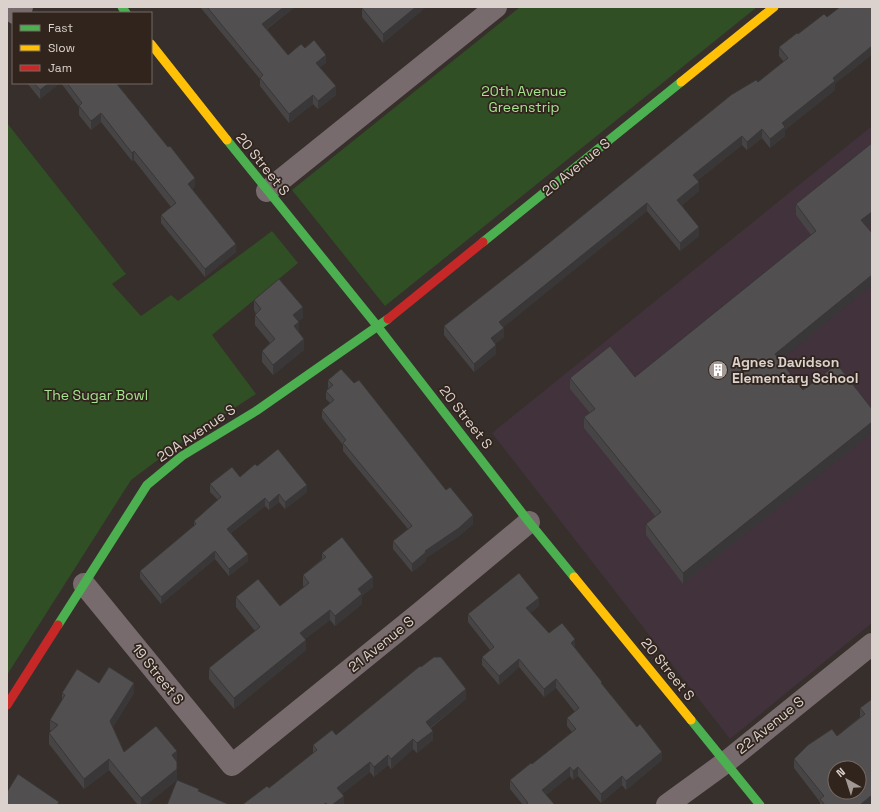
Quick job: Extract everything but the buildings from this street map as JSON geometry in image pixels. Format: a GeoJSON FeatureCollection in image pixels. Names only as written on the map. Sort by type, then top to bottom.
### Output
{"type":"FeatureCollection","features":[{"type":"Feature","properties":{"kind":"street"},"geometry":{"type":"LineString","coordinates":[[267,191],[496,7]]}},
{"type":"Feature","properties":{"kind":"street","name":"20 Avenue S"},"geometry":{"type":"LineString","coordinates":[[378,327],[774,7]]}},
{"type":"Feature","properties":{"kind":"street","name":"20 Street S"},"geometry":{"type":"LineString","coordinates":[[152,45],[267,191],[378,327],[529,522],[760,805]]}},
{"type":"Feature","properties":{"kind":"street","name":"20A Avenue S"},"geometry":{"type":"LineString","coordinates":[[7,705],[147,485],[182,456],[256,411],[378,327]]}},
{"type":"Feature","properties":{"kind":"street","name":"21 Avenue S"},"geometry":{"type":"LineString","coordinates":[[232,765],[529,522]]}},
{"type":"Feature","properties":{"kind":"street","name":"19 Street S"},"geometry":{"type":"LineString","coordinates":[[84,584],[232,765]]}},
{"type":"Feature","properties":{"kind":"street","name":"22 Avenue S"},"geometry":{"type":"LineString","coordinates":[[667,805],[726,762],[872,644]]}},
{"type":"Feature","properties":{"kind":"shaded area"},"geometry":{"type":"Polygon","coordinates":[[[872,126],[872,623],[730,739],[492,433],[872,126]]]}},
{"type":"Feature","properties":{"kind":"green space","name":"20th Avenue Greenstrip"},"geometry":{"type":"Polygon","coordinates":[[[520,7],[757,7],[385,306],[292,190],[520,7]]]}},
{"type":"Feature","properties":{"kind":"green space","name":"The Sugar Bowl"},"geometry":{"type":"Polygon","coordinates":[[[7,123],[126,274],[112,284],[141,316],[171,295],[178,301],[272,231],[298,263],[212,335],[256,394],[183,441],[131,480],[7,675],[7,123]]]}},
{"type":"Feature","properties":{"kind":"traffic: fast"},"geometry":{"type":"LineString","coordinates":[[122,7],[125,12]]}},
{"type":"Feature","properties":{"kind":"traffic: fast"},"geometry":{"type":"LineString","coordinates":[[483,242],[681,82]]}},
{"type":"Feature","properties":{"kind":"traffic: fast"},"geometry":{"type":"LineString","coordinates":[[227,140],[378,327],[529,522],[574,577]]}},
{"type":"Feature","properties":{"kind":"traffic: fast"},"geometry":{"type":"LineString","coordinates":[[58,625],[147,485],[182,456],[256,411],[388,319]]}},
{"type":"Feature","properties":{"kind":"traffic: fast"},"geometry":{"type":"LineString","coordinates":[[691,720],[760,805]]}},
{"type":"Feature","properties":{"kind":"traffic: slow"},"geometry":{"type":"LineString","coordinates":[[681,82],[774,7]]}},
{"type":"Feature","properties":{"kind":"traffic: slow"},"geometry":{"type":"LineString","coordinates":[[152,45],[227,140]]}},
{"type":"Feature","properties":{"kind":"traffic: slow"},"geometry":{"type":"LineString","coordinates":[[574,577],[691,720]]}},
{"type":"Feature","properties":{"kind":"traffic: jam"},"geometry":{"type":"LineString","coordinates":[[388,319],[483,242]]}},
{"type":"Feature","properties":{"kind":"traffic: jam"},"geometry":{"type":"LineString","coordinates":[[7,705],[58,625]]}},
{"type":"Feature","properties":{"kind":"place","name":"Agnes Davidson Elementary School"},"geometry":{"type":"Point","coordinates":[718,370]}}]}
